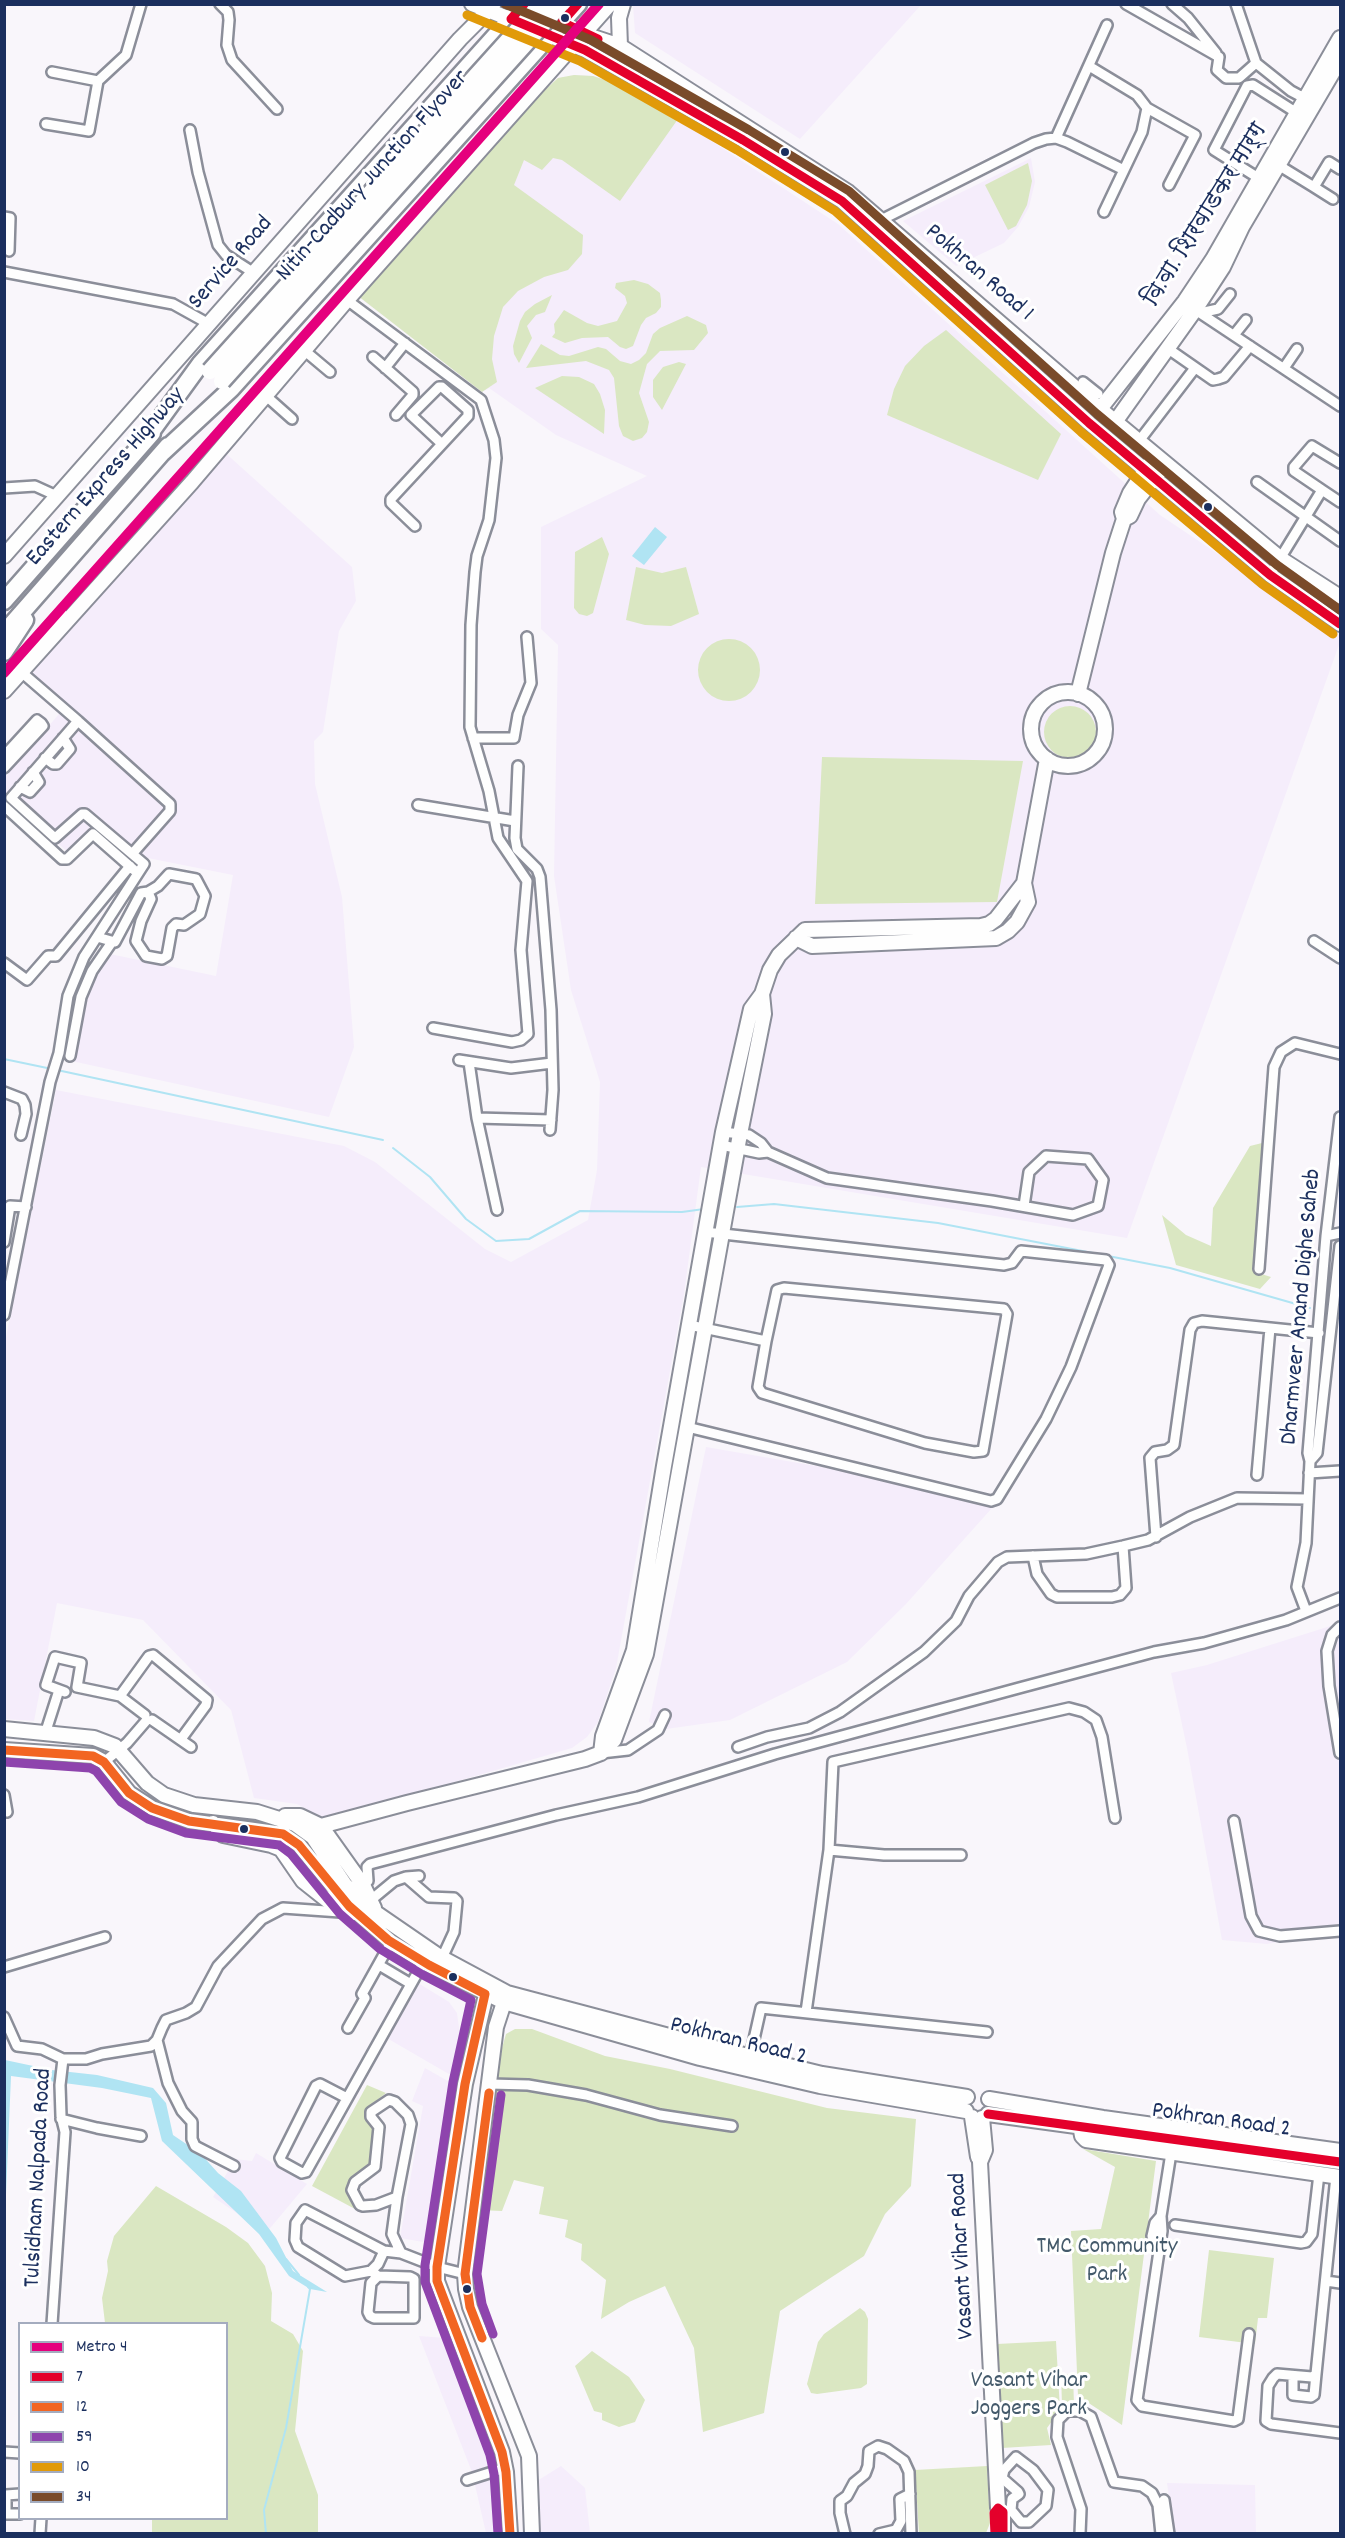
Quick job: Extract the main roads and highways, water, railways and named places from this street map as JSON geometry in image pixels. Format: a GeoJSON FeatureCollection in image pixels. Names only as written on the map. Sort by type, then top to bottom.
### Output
{"type":"FeatureCollection","features":[{"type":"Feature","properties":{"kind":"highway","name":"Nitin-Cadbury Junction Flyover"},"geometry":{"type":"LineString","coordinates":[[216,376],[541,4]]}},
{"type":"Feature","properties":{"kind":"highway","name":"Nitin-Cadbury Junction Flyover"},"geometry":{"type":"LineString","coordinates":[[216,376],[561,4]]}},
{"type":"Feature","properties":{"kind":"highway"},"geometry":{"type":"LineString","coordinates":[[162,453],[231,389],[578,4]]}},
{"type":"Feature","properties":{"kind":"highway"},"geometry":{"type":"LineString","coordinates":[[145,440],[201,363],[522,5]]}},
{"type":"Feature","properties":{"kind":"highway","name":"Eastern Express Highway"},"geometry":{"type":"LineString","coordinates":[[4,601],[145,440],[216,376]]}},
{"type":"Feature","properties":{"kind":"highway","name":"Eastern Express Highway"},"geometry":{"type":"LineString","coordinates":[[4,633],[162,453],[216,376]]}},
{"type":"Feature","properties":{"kind":"highway"},"geometry":{"type":"LineString","coordinates":[[4,652],[13,642],[40,592]]}},
{"type":"Feature","properties":{"kind":"main road","name":"Pokhran Road 1"},"geometry":{"type":"LineString","coordinates":[[472,4],[492,7],[511,19],[574,46],[746,135],[848,192],[1037,355],[1082,384],[1100,409],[1281,559],[1341,597]]}},
{"type":"Feature","properties":{"kind":"main road"},"geometry":{"type":"LineString","coordinates":[[4,691],[18,670],[192,482],[347,300],[610,4]]}},
{"type":"Feature","properties":{"kind":"main road"},"geometry":{"type":"LineString","coordinates":[[620,46],[619,18],[623,4]]}},
{"type":"Feature","properties":{"kind":"main road","name":"Pokhran Road 1"},"geometry":{"type":"LineString","coordinates":[[522,5],[584,34],[620,46],[842,201],[1089,423],[1270,575],[1341,624]]}},
{"type":"Feature","properties":{"kind":"main road","name":"Service Road"},"geometry":{"type":"LineString","coordinates":[[4,556],[460,39],[492,7]]}},
{"type":"Feature","properties":{"kind":"main road","name":"वि.वा. शिरवाडकर मार्ग"},"geometry":{"type":"LineString","coordinates":[[1100,409],[1194,308],[1250,205],[1260,179],[1274,163],[1297,113],[1310,102],[1341,38]]}},
{"type":"Feature","properties":{"kind":"main road"},"geometry":{"type":"LineString","coordinates":[[1250,205],[1310,102],[1341,60]]}},
{"type":"Feature","properties":{"kind":"main road"},"geometry":{"type":"LineString","coordinates":[[1115,422],[1194,308]]}},
{"type":"Feature","properties":{"kind":"main road"},"geometry":{"type":"LineString","coordinates":[[1026,367],[1037,355]]}},
{"type":"Feature","properties":{"kind":"main road"},"geometry":{"type":"LineString","coordinates":[[1078,694],[1124,519],[1130,516],[1150,473],[1161,460]]}},
{"type":"Feature","properties":{"kind":"main road"},"geometry":{"type":"LineString","coordinates":[[4,679],[18,670]]}},
{"type":"Feature","properties":{"kind":"main road"},"geometry":{"type":"LineString","coordinates":[[1064,693],[1078,694],[1090,700],[1099,709],[1105,722],[1103,742],[1096,753],[1079,764],[1059,765],[1047,759],[1034,743],[1032,730],[1034,717],[1041,705],[1051,697],[1064,693]]}},
{"type":"Feature","properties":{"kind":"main road"},"geometry":{"type":"LineString","coordinates":[[601,1753],[603,1736],[634,1650],[705,1232],[722,1139],[751,1009],[762,994],[770,970],[779,955],[805,930],[981,926],[996,919],[1024,883],[1047,759]]}},
{"type":"Feature","properties":{"kind":"main road"},"geometry":{"type":"LineString","coordinates":[[320,1833],[407,1803],[585,1759],[601,1753],[614,1740],[646,1654],[738,1141],[764,1014],[762,994]]}},
{"type":"Feature","properties":{"kind":"main road"},"geometry":{"type":"LineString","coordinates":[[4,1729],[94,1738],[115,1746],[147,1783],[164,1795],[194,1805],[275,1817],[320,1833],[374,1907],[487,1989]]}},
{"type":"Feature","properties":{"kind":"main road"},"geometry":{"type":"LineString","coordinates":[[4,1750],[93,1756],[104,1762],[129,1793],[152,1808],[189,1821],[283,1834],[299,1845],[330,1886],[391,1942],[424,1961],[506,1997],[496,2027],[465,2274],[470,2307],[529,2456],[532,2534]]}},
{"type":"Feature","properties":{"kind":"main road"},"geometry":{"type":"LineString","coordinates":[[231,1826],[233,1810]]}},
{"type":"Feature","properties":{"kind":"main road"},"geometry":{"type":"LineString","coordinates":[[213,1823],[223,1835],[281,1849],[303,1881],[311,1888],[337,1908],[358,1914]]}},
{"type":"Feature","properties":{"kind":"main road"},"geometry":{"type":"LineString","coordinates":[[487,1989],[465,2084],[437,2267],[437,2281],[494,2432],[505,2468],[510,2534]]}},
{"type":"Feature","properties":{"kind":"main road","name":"Pokhran Road 2"},"geometry":{"type":"LineString","coordinates":[[506,1997],[750,2056],[777,2069]]}},
{"type":"Feature","properties":{"kind":"main road","name":"Pokhran Road 2"},"geometry":{"type":"LineString","coordinates":[[506,1997],[700,2058],[822,2074],[977,2109],[1341,2162]]}},
{"type":"Feature","properties":{"kind":"main road","name":"Pokhran Road 2"},"geometry":{"type":"LineString","coordinates":[[977,2109],[1114,2120],[1341,2151]]}},
{"type":"Feature","properties":{"kind":"main road","name":"Vasant Vihar Road"},"geometry":{"type":"LineString","coordinates":[[977,2109],[976,2152],[980,2162],[998,2504],[1003,2512],[1003,2534]]}},
{"type":"Feature","properties":{"kind":"main road"},"geometry":{"type":"LineString","coordinates":[[1080,2125],[1082,2136],[1086,2140],[1339,2177]]}},
{"type":"Feature","properties":{"kind":"main road"},"geometry":{"type":"LineString","coordinates":[[996,2534],[994,2513],[998,2504]]}},
{"type":"Feature","properties":{"kind":"water"},"geometry":{"type":"Polygon","coordinates":[[[655,527],[667,537],[644,565],[632,556],[655,527]]]}},
{"type":"Feature","properties":{"kind":"water"},"geometry":{"type":"Polygon","coordinates":[[[5,2060],[52,2070],[97,2075],[153,2088],[166,2103],[173,2135],[201,2154],[218,2173],[241,2191],[276,2238],[293,2271],[327,2292],[310,2289],[289,2276],[259,2234],[162,2141],[151,2098],[102,2088],[11,2076],[5,2218],[5,2060]]]}},
{"type":"Feature","properties":{"kind":"waterway"},"geometry":{"type":"LineString","coordinates":[[4,1059],[52,1069]]}},
{"type":"Feature","properties":{"kind":"waterway"},"geometry":{"type":"LineString","coordinates":[[57,1070],[383,1140]]}},
{"type":"Feature","properties":{"kind":"waterway"},"geometry":{"type":"LineString","coordinates":[[393,1148],[430,1177],[466,1219],[496,1241],[529,1239],[580,1211],[682,1212],[704,1209]]}},
{"type":"Feature","properties":{"kind":"waterway"},"geometry":{"type":"LineString","coordinates":[[737,1207],[774,1204],[938,1223],[1170,1268],[1310,1308]]}},
{"type":"Feature","properties":{"kind":"waterway"},"geometry":{"type":"LineString","coordinates":[[286,2259],[299,2275]]}},
{"type":"Feature","properties":{"kind":"waterway"},"geometry":{"type":"LineString","coordinates":[[266,2534],[264,2510],[286,2428],[310,2289],[308,2287]]}},
{"type":"Feature","properties":{"kind":"metro line","name":"4"},"geometry":{"type":"LineString","coordinates":[[4,673],[599,4]]}},
{"type":"Feature","properties":{"kind":"park label","name":"TMC Community Park"},"geometry":{"type":"Point","coordinates":[1107,2263]}},
{"type":"Feature","properties":{"kind":"park label","name":"Vasant Vihar Joggers Park"},"geometry":{"type":"Point","coordinates":[1029,2397]}}]}
